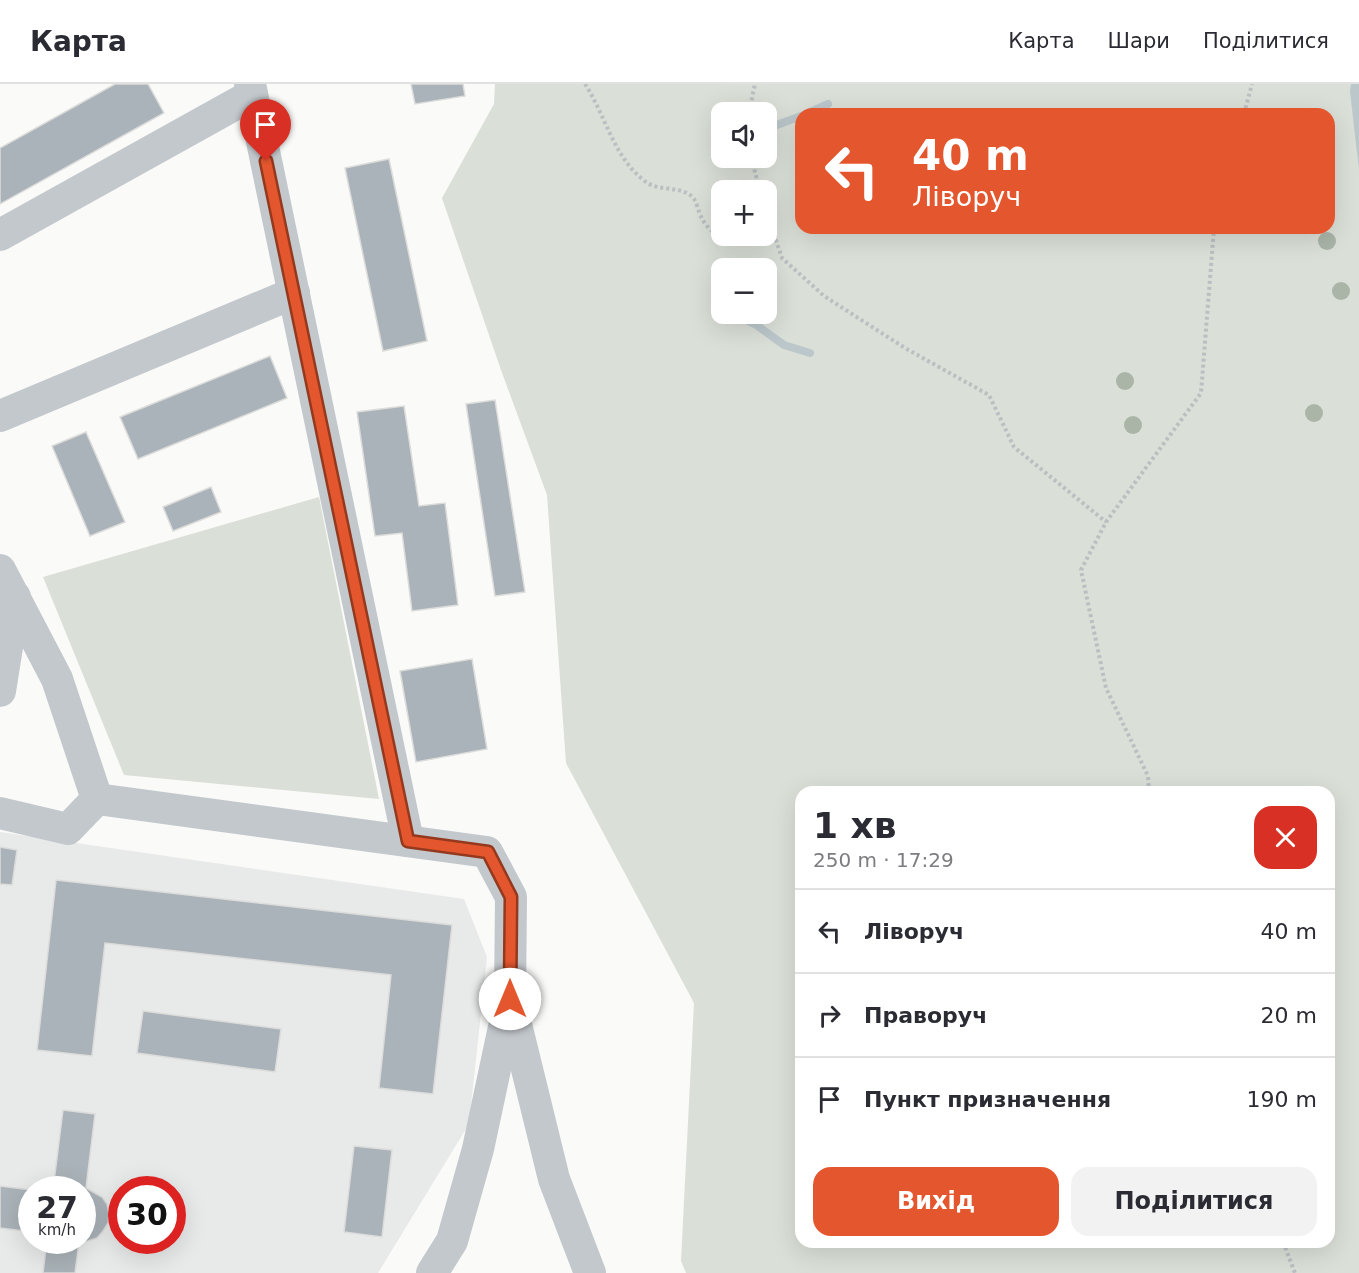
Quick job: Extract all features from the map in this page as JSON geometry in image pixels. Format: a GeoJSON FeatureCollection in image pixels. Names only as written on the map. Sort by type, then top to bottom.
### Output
{"type":"FeatureCollection","features":[{"type":"Feature","properties":{"kind":"street"},"geometry":{"type":"LineString","coordinates":[[0,235],[251,89],[408,841]]}},
{"type":"Feature","properties":{"kind":"street"},"geometry":{"type":"LineString","coordinates":[[0,416],[294,293]]}},
{"type":"Feature","properties":{"kind":"street"},"geometry":{"type":"LineString","coordinates":[[0,570],[57,679],[97,799]]}},
{"type":"Feature","properties":{"kind":"street"},"geometry":{"type":"LineString","coordinates":[[0,691],[15,597]]}},
{"type":"Feature","properties":{"kind":"street"},"geometry":{"type":"LineString","coordinates":[[97,799],[488,852],[511,897],[510,999],[478,1149],[452,1241],[432,1273]]}},
{"type":"Feature","properties":{"kind":"street"},"geometry":{"type":"LineString","coordinates":[[0,813],[68,830],[97,799]]}},
{"type":"Feature","properties":{"kind":"street"},"geometry":{"type":"LineString","coordinates":[[510,999],[554,1179],[590,1273]]}},
{"type":"Feature","properties":{"kind":"path"},"geometry":{"type":"LineString","coordinates":[[585,84],[592,94],[612,139],[630,167],[648,184],[686,192],[694,199],[711,232]]}},
{"type":"Feature","properties":{"kind":"path"},"geometry":{"type":"LineString","coordinates":[[751,102],[755,84]]}},
{"type":"Feature","properties":{"kind":"path"},"geometry":{"type":"LineString","coordinates":[[1246,108],[1252,84]]}},
{"type":"Feature","properties":{"kind":"path"},"geometry":{"type":"LineString","coordinates":[[1149,786],[1148,776],[1106,688],[1081,570],[1106,522],[1201,393],[1214,234]]}},
{"type":"Feature","properties":{"kind":"path"},"geometry":{"type":"LineString","coordinates":[[777,243],[782,258],[824,296],[905,348],[989,395],[1014,447],[1106,522]]}},
{"type":"Feature","properties":{"kind":"path"},"geometry":{"type":"LineString","coordinates":[[1285,1248],[1295,1273]]}},
{"type":"Feature","properties":{"kind":"shaded area"},"geometry":{"type":"Polygon","coordinates":[[[495,84],[1351,84],[1359,170],[1359,1273],[686,1273],[681,1261],[694,1003],[566,763],[547,495],[442,198],[494,104],[495,84]]]}},
{"type":"Feature","properties":{"kind":"shaded area"},"geometry":{"type":"Polygon","coordinates":[[[1351,84],[1359,84],[1359,170],[1350,91],[1351,84]]]}},
{"type":"Feature","properties":{"kind":"shaded area"},"geometry":{"type":"Polygon","coordinates":[[[319,497],[379,799],[124,775],[43,577],[319,497]]]}},
{"type":"Feature","properties":{"kind":"shaded area"},"geometry":{"type":"Polygon","coordinates":[[[0,832],[464,899],[487,957],[469,1124],[378,1273],[0,1273],[0,832]]]}},
{"type":"Feature","properties":{"kind":"building"},"geometry":{"type":"Polygon","coordinates":[[[115,84],[148,84],[164,113],[0,204],[0,148],[115,84]]]}},
{"type":"Feature","properties":{"kind":"building"},"geometry":{"type":"Polygon","coordinates":[[[411,84],[463,84],[465,96],[415,104],[411,84]]]}},
{"type":"Feature","properties":{"kind":"building"},"geometry":{"type":"Polygon","coordinates":[[[389,159],[427,341],[383,351],[345,168],[389,159]]]}},
{"type":"Feature","properties":{"kind":"building"},"geometry":{"type":"Polygon","coordinates":[[[270,356],[287,398],[138,459],[120,417],[270,356]]]}},
{"type":"Feature","properties":{"kind":"building"},"geometry":{"type":"Polygon","coordinates":[[[495,400],[525,592],[495,596],[466,404],[495,400]]]}},
{"type":"Feature","properties":{"kind":"building"},"geometry":{"type":"Polygon","coordinates":[[[404,406],[419,506],[445,503],[458,605],[412,611],[402,533],[375,536],[357,412],[404,406]]]}},
{"type":"Feature","properties":{"kind":"building"},"geometry":{"type":"Polygon","coordinates":[[[86,432],[125,522],[90,536],[52,446],[86,432]]]}},
{"type":"Feature","properties":{"kind":"building"},"geometry":{"type":"Polygon","coordinates":[[[211,487],[221,512],[173,531],[163,507],[211,487]]]}},
{"type":"Feature","properties":{"kind":"building"},"geometry":{"type":"Polygon","coordinates":[[[472,659],[487,749],[416,762],[400,671],[472,659]]]}},
{"type":"Feature","properties":{"kind":"building"},"geometry":{"type":"Polygon","coordinates":[[[0,847],[17,850],[12,885],[0,884],[0,847]]]}},
{"type":"Feature","properties":{"kind":"building"},"geometry":{"type":"Polygon","coordinates":[[[56,880],[452,925],[433,1094],[379,1088],[391,975],[105,943],[92,1056],[37,1050],[56,880]]]}},
{"type":"Feature","properties":{"kind":"building"},"geometry":{"type":"Polygon","coordinates":[[[143,1011],[281,1029],[275,1072],[137,1053],[143,1011]]]}},
{"type":"Feature","properties":{"kind":"building"},"geometry":{"type":"Polygon","coordinates":[[[63,1110],[95,1114],[87,1176],[55,1176],[63,1110]]]}},
{"type":"Feature","properties":{"kind":"building"},"geometry":{"type":"Polygon","coordinates":[[[354,1146],[392,1150],[382,1237],[344,1232],[354,1146]]]}},
{"type":"Feature","properties":{"kind":"building"},"geometry":{"type":"Polygon","coordinates":[[[0,1186],[18,1188],[18,1230],[0,1228],[0,1186]]]}},
{"type":"Feature","properties":{"kind":"building"},"geometry":{"type":"Polygon","coordinates":[[[96,1194],[102,1197],[108,1209],[108,1223],[97,1238],[96,1194]]]}},
{"type":"Feature","properties":{"kind":"building"},"geometry":{"type":"Polygon","coordinates":[[[45,1254],[77,1254],[75,1273],[43,1273],[45,1254]]]}},
{"type":"Feature","properties":{"kind":"waterway"},"geometry":{"type":"LineString","coordinates":[[819,108],[828,104]]}},
{"type":"Feature","properties":{"kind":"waterway"},"geometry":{"type":"LineString","coordinates":[[777,125],[795,118]]}},
{"type":"Feature","properties":{"kind":"waterway"},"geometry":{"type":"LineString","coordinates":[[755,324],[784,345],[810,353]]}},
{"type":"Feature","properties":{"kind":"route"},"geometry":{"type":"LineString","coordinates":[[266,161],[408,841],[488,852],[511,897],[510,999]]}}]}
